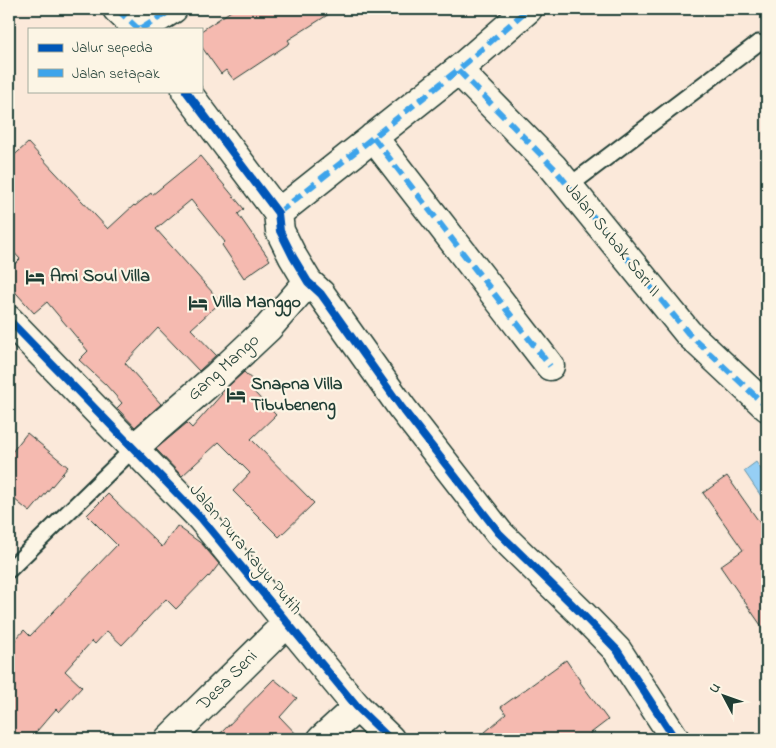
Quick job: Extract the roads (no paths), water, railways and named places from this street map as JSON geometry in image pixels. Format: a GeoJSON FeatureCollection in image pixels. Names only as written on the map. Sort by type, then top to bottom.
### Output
{"type":"FeatureCollection","features":[{"type":"Feature","properties":{"kind":"street"},"geometry":{"type":"LineString","coordinates":[[117,9],[139,28]]}},
{"type":"Feature","properties":{"kind":"street"},"geometry":{"type":"LineString","coordinates":[[142,28],[173,9]]}},
{"type":"Feature","properties":{"kind":"street"},"geometry":{"type":"LineString","coordinates":[[278,213],[458,70],[528,9]]}},
{"type":"Feature","properties":{"kind":"street","name":"Jalan Subak Sari II"},"geometry":{"type":"LineString","coordinates":[[458,70],[554,167],[688,333],[767,407]]}},
{"type":"Feature","properties":{"kind":"street"},"geometry":{"type":"LineString","coordinates":[[187,92],[278,213],[280,231],[308,282],[321,294],[402,408],[499,533],[617,650],[674,739]]}},
{"type":"Feature","properties":{"kind":"street"},"geometry":{"type":"LineString","coordinates":[[373,137],[550,366]]}},
{"type":"Feature","properties":{"kind":"street","name":"Gang Mango"},"geometry":{"type":"LineString","coordinates":[[134,448],[217,376],[268,328],[308,282]]}},
{"type":"Feature","properties":{"kind":"street","name":"Jalan Pura Kayu Putih"},"geometry":{"type":"LineString","coordinates":[[9,321],[201,518],[357,706],[390,739]]}},
{"type":"Feature","properties":{"kind":"street","name":"Desa Seni"},"geometry":{"type":"LineString","coordinates":[[169,739],[287,623]]}},
{"type":"Feature","properties":{"kind":"street"},"geometry":{"type":"LineString","coordinates":[[322,739],[357,706]]}},
{"type":"Feature","properties":{"kind":"lane"},"geometry":{"type":"LineString","coordinates":[[569,186],[758,43]]}},
{"type":"Feature","properties":{"kind":"lane"},"geometry":{"type":"LineString","coordinates":[[9,570],[134,448]]}},
{"type":"Feature","properties":{"kind":"water"},"geometry":{"type":"Polygon","coordinates":[[[756,462],[767,478],[767,501],[765,502],[744,471],[756,462]]]}},
{"type":"Feature","properties":{"kind":"place","name":"Ami Soul Villa"},"geometry":{"type":"Point","coordinates":[35,277]}},
{"type":"Feature","properties":{"kind":"place","name":"Villa Manggo"},"geometry":{"type":"Point","coordinates":[198,303]}},
{"type":"Feature","properties":{"kind":"place","name":"Snapna Villa Tibubeneng"},"geometry":{"type":"Point","coordinates":[236,395]}}]}
